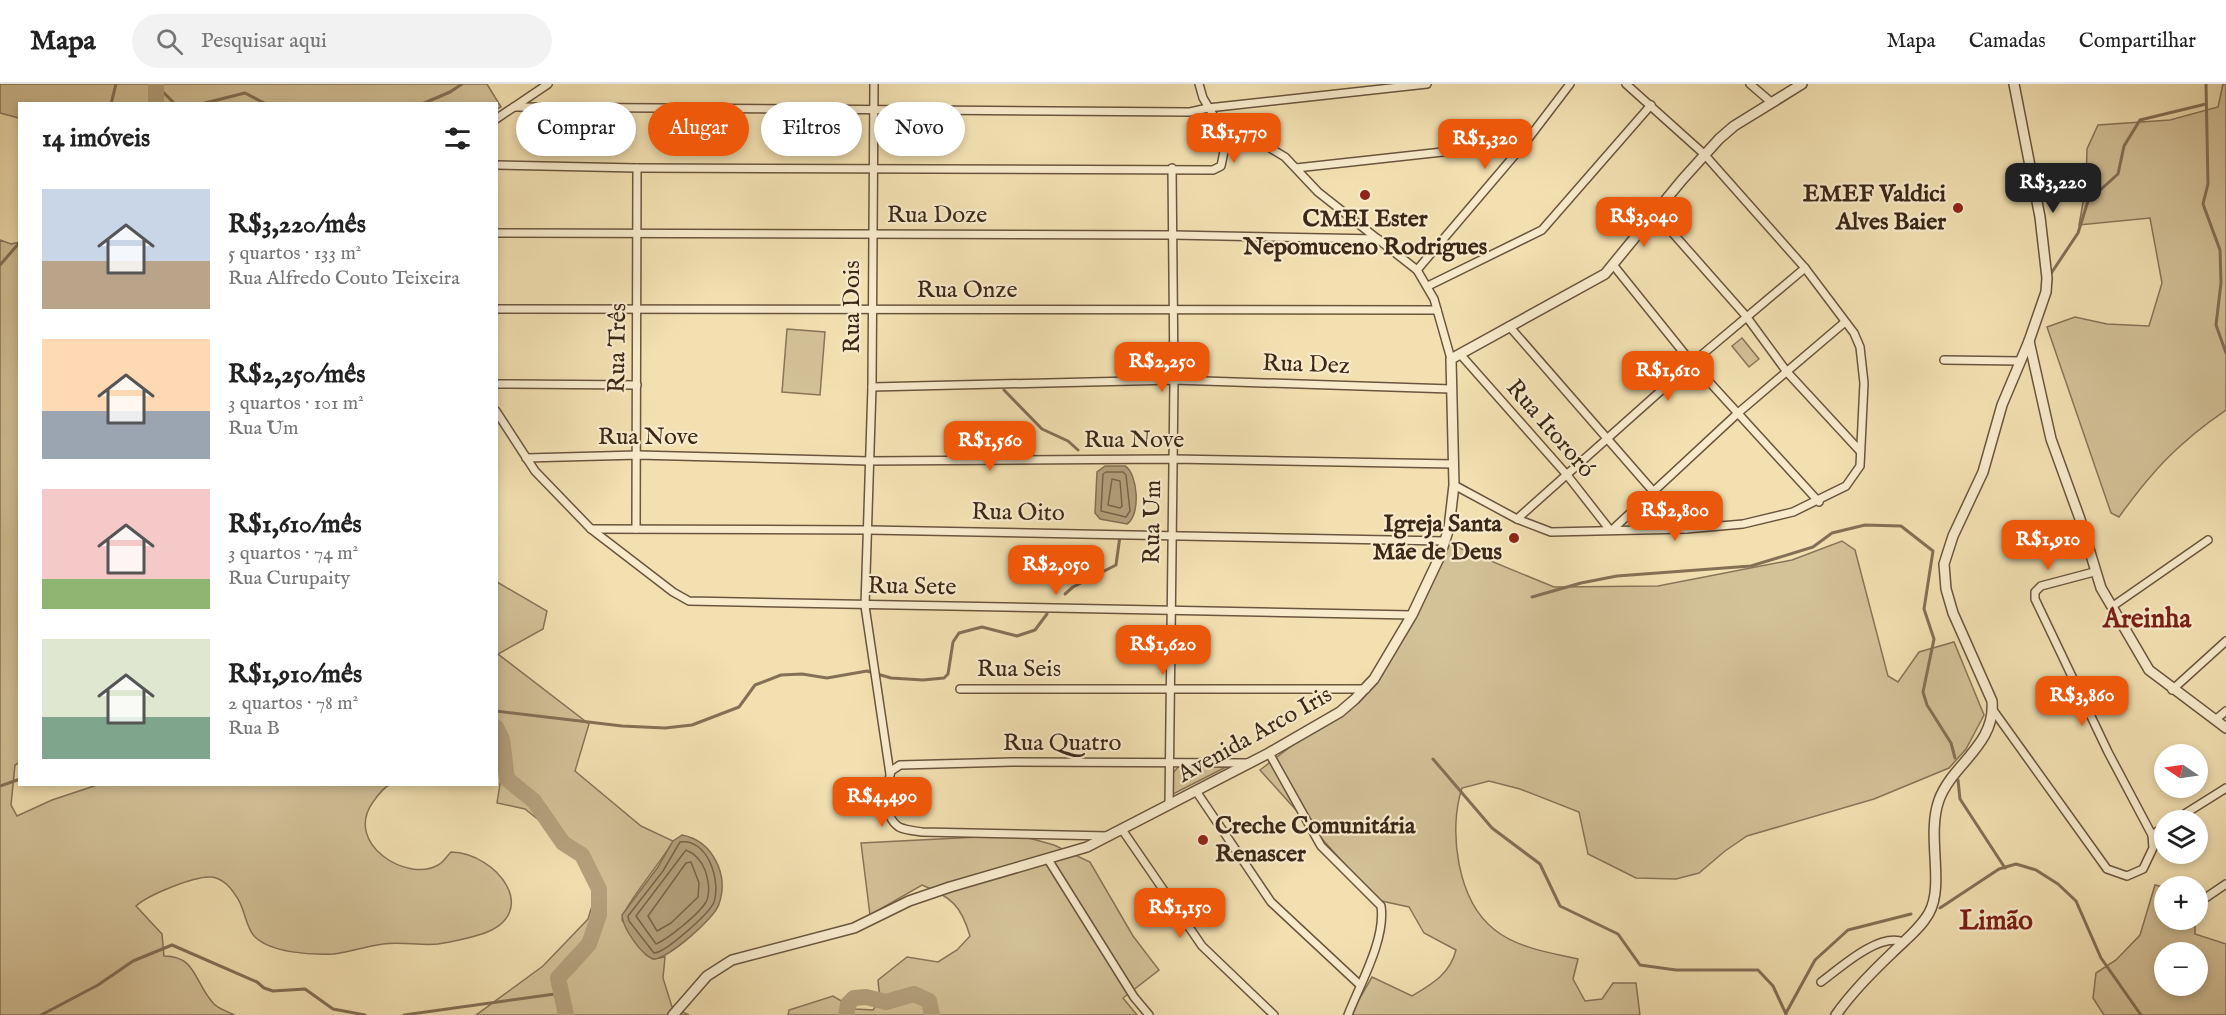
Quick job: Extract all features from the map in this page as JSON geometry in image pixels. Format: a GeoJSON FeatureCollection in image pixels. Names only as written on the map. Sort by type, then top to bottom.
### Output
{"type":"FeatureCollection","features":[{"type":"Feature","properties":{"kind":"street"},"geometry":{"type":"LineString","coordinates":[[498,117],[548,84]]}},
{"type":"Feature","properties":{"kind":"street","name":"Rua Dois"},"geometry":{"type":"LineString","coordinates":[[874,84],[874,102]]}},
{"type":"Feature","properties":{"kind":"street"},"geometry":{"type":"LineString","coordinates":[[498,165],[637,168],[1172,168],[1216,170],[1221,166],[1228,132],[1218,124],[1208,108],[1199,84]]}},
{"type":"Feature","properties":{"kind":"street"},"geometry":{"type":"LineString","coordinates":[[965,111],[1190,112],[1208,108],[1427,84]]}},
{"type":"Feature","properties":{"kind":"street"},"geometry":{"type":"LineString","coordinates":[[1417,270],[1525,143],[1570,84]]}},
{"type":"Feature","properties":{"kind":"street"},"geometry":{"type":"LineString","coordinates":[[1454,485],[1517,519],[1551,532],[1686,529],[1761,521],[1819,502],[1852,481],[1860,466],[1863,441],[1863,363],[1854,333],[1804,268],[1704,154],[1626,84]]}},
{"type":"Feature","properties":{"kind":"street"},"geometry":{"type":"LineString","coordinates":[[1750,84],[1771,102]]}},
{"type":"Feature","properties":{"kind":"street"},"geometry":{"type":"LineString","coordinates":[[1455,357],[1596,280],[1614,266],[1704,154],[1728,131],[1802,84]]}},
{"type":"Feature","properties":{"kind":"street"},"geometry":{"type":"LineString","coordinates":[[1836,1015],[1862,981],[1923,922],[1933,903],[1934,824],[1940,799],[1951,780],[1979,747],[1993,710],[1992,701],[1953,613],[1946,589],[1944,564],[1953,536],[1983,472],[2002,405],[2044,300],[2047,278],[2040,217],[2014,84]]}},
{"type":"Feature","properties":{"kind":"street"},"geometry":{"type":"LineString","coordinates":[[1428,286],[1542,230],[1651,105]]}},
{"type":"Feature","properties":{"kind":"street"},"geometry":{"type":"LineString","coordinates":[[514,107],[874,111]]}},
{"type":"Feature","properties":{"kind":"street","name":"Avenida Arco Iris"},"geometry":{"type":"LineString","coordinates":[[673,1015],[707,976],[732,960],[854,928],[929,894],[999,872],[1049,861],[1118,834],[1252,763],[1340,712],[1366,689],[1412,615],[1444,541],[1452,515],[1454,464],[1451,389],[1455,357],[1428,286],[1417,270],[1311,185],[1296,168],[1270,147],[1228,132]]}},
{"type":"Feature","properties":{"kind":"street"},"geometry":{"type":"LineString","coordinates":[[1296,168],[1525,143]]}},
{"type":"Feature","properties":{"kind":"street","name":"Rua Dois"},"geometry":{"type":"LineString","coordinates":[[874,156],[872,387],[865,606],[890,774]]}},
{"type":"Feature","properties":{"kind":"street","name":"Rua Três"},"geometry":{"type":"LineString","coordinates":[[636,529],[639,309],[637,168]]}},
{"type":"Feature","properties":{"kind":"street","name":"Rua Um"},"geometry":{"type":"LineString","coordinates":[[1170,805],[1174,380],[1172,168]]}},
{"type":"Feature","properties":{"kind":"street"},"geometry":{"type":"LineString","coordinates":[[1655,213],[1746,316],[1787,372],[1860,451]]}},
{"type":"Feature","properties":{"kind":"street","name":"Rua Doze"},"geometry":{"type":"LineString","coordinates":[[498,233],[1173,235],[1378,239]]}},
{"type":"Feature","properties":{"kind":"street"},"geometry":{"type":"LineString","coordinates":[[1614,266],[1692,363],[1819,502]]}},
{"type":"Feature","properties":{"kind":"street"},"geometry":{"type":"LineString","coordinates":[[1517,519],[1692,363],[1804,268]]}},
{"type":"Feature","properties":{"kind":"street","name":"Rua Onze"},"geometry":{"type":"LineString","coordinates":[[498,309],[1437,310]]}},
{"type":"Feature","properties":{"kind":"street"},"geometry":{"type":"LineString","coordinates":[[1611,530],[1655,492],[1738,413],[1845,322]]}},
{"type":"Feature","properties":{"kind":"street"},"geometry":{"type":"LineString","coordinates":[[1509,326],[1686,529]]}},
{"type":"Feature","properties":{"kind":"street"},"geometry":{"type":"LineString","coordinates":[[2029,341],[2051,440],[2080,519],[2094,572],[2101,588],[2142,660],[2172,690],[2226,728]]}},
{"type":"Feature","properties":{"kind":"street","name":"Rua Itororó"},"geometry":{"type":"LineString","coordinates":[[1455,357],[1567,475],[1611,530]]}},
{"type":"Feature","properties":{"kind":"street"},"geometry":{"type":"LineString","coordinates":[[1944,360],[2021,361]]}},
{"type":"Feature","properties":{"kind":"street","name":"Rua Dez"},"geometry":{"type":"LineString","coordinates":[[872,387],[1174,380],[1451,389]]}},
{"type":"Feature","properties":{"kind":"street"},"geometry":{"type":"LineString","coordinates":[[498,384],[637,385]]}},
{"type":"Feature","properties":{"kind":"street"},"geometry":{"type":"LineString","coordinates":[[498,414],[542,480],[591,529]]}},
{"type":"Feature","properties":{"kind":"street","name":"Rua Nove"},"geometry":{"type":"LineString","coordinates":[[526,458],[638,455],[869,461],[1173,459],[1454,464]]}},
{"type":"Feature","properties":{"kind":"street","name":"Rua Oito"},"geometry":{"type":"LineString","coordinates":[[591,529],[868,530],[1444,541]]}},
{"type":"Feature","properties":{"kind":"street","name":"Rua Sete"},"geometry":{"type":"LineString","coordinates":[[591,529],[673,592],[700,603],[1412,615]]}},
{"type":"Feature","properties":{"kind":"street"},"geometry":{"type":"LineString","coordinates":[[2113,606],[2208,540]]}},
{"type":"Feature","properties":{"kind":"street"},"geometry":{"type":"LineString","coordinates":[[1993,710],[2107,869],[2127,876],[2135,874],[2148,864],[2153,848],[2152,835],[2108,752],[2035,599],[2036,592],[2041,586],[2094,572]]}},
{"type":"Feature","properties":{"kind":"street"},"geometry":{"type":"LineString","coordinates":[[2172,690],[2226,642]]}},
{"type":"Feature","properties":{"kind":"street","name":"Rua Seis"},"geometry":{"type":"LineString","coordinates":[[960,689],[1366,689]]}},
{"type":"Feature","properties":{"kind":"street"},"geometry":{"type":"LineString","coordinates":[[2215,720],[2226,711]]}},
{"type":"Feature","properties":{"kind":"street"},"geometry":{"type":"LineString","coordinates":[[1269,753],[1321,846],[1381,906],[1383,919],[1380,934],[1348,1015]]}},
{"type":"Feature","properties":{"kind":"street","name":"Rua Quatro"},"geometry":{"type":"LineString","coordinates":[[890,774],[900,765],[1252,763]]}},
{"type":"Feature","properties":{"kind":"street"},"geometry":{"type":"LineString","coordinates":[[890,774],[887,786],[887,805],[893,823],[901,828],[922,832],[1118,834],[1212,958],[1274,1015]]}},
{"type":"Feature","properties":{"kind":"street"},"geometry":{"type":"LineString","coordinates":[[2191,810],[2226,788]]}},
{"type":"Feature","properties":{"kind":"street"},"geometry":{"type":"LineString","coordinates":[[1196,791],[1271,902],[1359,985]]}},
{"type":"Feature","properties":{"kind":"street"},"geometry":{"type":"LineString","coordinates":[[1049,861],[1134,997],[1149,1015]]}},
{"type":"Feature","properties":{"kind":"street"},"geometry":{"type":"LineString","coordinates":[[2208,896],[2226,884]]}},
{"type":"Feature","properties":{"kind":"street"},"geometry":{"type":"LineString","coordinates":[[1821,982],[1862,952],[1882,942],[1896,939],[1903,942]]}},
{"type":"Feature","properties":{"kind":"shaded area"},"geometry":{"type":"Polygon","coordinates":[[[0,84],[487,84],[498,102],[18,102],[18,118],[0,113],[0,84]]]}},
{"type":"Feature","properties":{"kind":"shaded area"},"geometry":{"type":"Polygon","coordinates":[[[2223,84],[2226,84],[2226,410],[2167,458],[2119,517],[2111,513],[2047,327],[2075,317],[2107,324],[2149,326],[2162,283],[2150,218],[2079,225],[2086,186],[2087,149],[2098,125],[2170,120],[2218,107],[2223,84]]]}},
{"type":"Feature","properties":{"kind":"shaded area"},"geometry":{"type":"Polygon","coordinates":[[[0,240],[11,244],[18,242],[18,763],[15,765],[11,805],[17,816],[52,800],[94,786],[388,786],[373,802],[366,818],[366,832],[372,845],[383,856],[411,869],[425,869],[438,865],[451,852],[468,855],[484,862],[497,873],[507,886],[511,899],[509,912],[500,924],[482,934],[438,944],[390,943],[334,954],[314,954],[281,950],[262,942],[252,933],[239,901],[226,884],[211,877],[194,880],[172,887],[136,906],[162,934],[164,956],[175,957],[183,961],[194,972],[214,1004],[235,1015],[0,1015],[0,240]]]}},
{"type":"Feature","properties":{"kind":"shaded area"},"geometry":{"type":"Polygon","coordinates":[[[787,329],[825,332],[820,395],[782,392],[787,329]]]}},
{"type":"Feature","properties":{"kind":"shaded area"},"geometry":{"type":"Polygon","coordinates":[[[1742,338],[1759,359],[1749,367],[1732,346],[1742,338]]]}},
{"type":"Feature","properties":{"kind":"shaded area"},"geometry":{"type":"Polygon","coordinates":[[[1842,541],[1855,550],[1888,676],[1898,682],[1919,652],[1954,642],[1984,715],[1966,749],[1949,768],[1874,799],[1747,836],[1699,873],[1676,879],[1636,878],[1588,854],[1579,812],[1520,789],[1489,781],[1462,788],[1456,824],[1459,864],[1464,883],[1482,917],[1495,930],[1513,941],[1535,949],[1578,959],[1573,979],[1585,1001],[1602,999],[1613,983],[1636,983],[1640,1015],[1350,1015],[1372,977],[1412,996],[1445,972],[1456,950],[1424,933],[1409,907],[1377,900],[1260,770],[1367,688],[1386,665],[1445,542],[1554,587],[1658,586],[1792,560],[1842,541]]]}},
{"type":"Feature","properties":{"kind":"shaded area"},"geometry":{"type":"Polygon","coordinates":[[[498,583],[547,611],[543,629],[498,654],[498,583]]]}},
{"type":"Feature","properties":{"kind":"shaded area"},"geometry":{"type":"Polygon","coordinates":[[[498,654],[589,724],[575,771],[641,826],[673,841],[629,904],[622,920],[646,955],[653,959],[665,957],[663,978],[672,1007],[689,1015],[476,1015],[543,966],[588,919],[599,883],[566,842],[525,809],[497,803],[502,771],[498,771],[498,654]]]}},
{"type":"Feature","properties":{"kind":"shaded area"},"geometry":{"type":"Polygon","coordinates":[[[1179,766],[1228,766],[1173,794],[1173,773],[1179,766]]]}},
{"type":"Feature","properties":{"kind":"shaded area"},"geometry":{"type":"Polygon","coordinates":[[[1018,835],[1054,845],[1090,862],[1133,936],[1159,970],[1123,998],[1137,1015],[788,1015],[789,1010],[833,996],[855,1009],[873,1010],[880,1000],[878,980],[907,957],[938,962],[957,950],[970,936],[967,925],[954,903],[922,885],[870,915],[861,843],[1018,835]]]}},
{"type":"Feature","properties":{"kind":"shaded area"},"geometry":{"type":"Polygon","coordinates":[[[2154,888],[2154,930],[2195,930],[2195,934],[2226,944],[2226,1015],[2104,1015],[2093,998],[2096,973],[2116,960],[2140,935],[2154,888]]]}},
{"type":"Feature","properties":{"kind":"water"},"geometry":{"type":"Polygon","coordinates":[[[1105,466],[1125,466],[1133,477],[1136,504],[1127,524],[1100,519],[1095,513],[1097,472],[1105,466]]]}},
{"type":"Feature","properties":{"kind":"water"},"geometry":{"type":"Polygon","coordinates":[[[682,835],[693,838],[710,852],[720,871],[722,893],[716,910],[709,919],[679,946],[653,959],[643,952],[633,940],[622,915],[658,867],[673,841],[682,835]]]}},
{"type":"Feature","properties":{"kind":"waterway"},"geometry":{"type":"LineString","coordinates":[[112,102],[116,84]]}},
{"type":"Feature","properties":{"kind":"waterway"},"geometry":{"type":"LineString","coordinates":[[156,84],[156,102]]}},
{"type":"Feature","properties":{"kind":"waterway"},"geometry":{"type":"LineString","coordinates":[[427,102],[462,84]]}},
{"type":"Feature","properties":{"kind":"waterway"},"geometry":{"type":"LineString","coordinates":[[2206,84],[2208,184],[2203,204],[2220,250],[2221,283],[2216,325],[2226,353]]}},
{"type":"Feature","properties":{"kind":"waterway"},"geometry":{"type":"LineString","coordinates":[[156,85],[173,102]]}},
{"type":"Feature","properties":{"kind":"waterway"},"geometry":{"type":"LineString","coordinates":[[209,102],[245,93],[262,102]]}},
{"type":"Feature","properties":{"kind":"waterway"},"geometry":{"type":"LineString","coordinates":[[2050,275],[2078,233],[2088,201],[2118,174],[2124,146],[2140,120],[2206,104]]}},
{"type":"Feature","properties":{"kind":"waterway"},"geometry":{"type":"LineString","coordinates":[[0,265],[18,244]]}},
{"type":"Feature","properties":{"kind":"waterway"},"geometry":{"type":"LineString","coordinates":[[1004,390],[1042,429],[1068,441],[1078,450]]}},
{"type":"Feature","properties":{"kind":"waterway"},"geometry":{"type":"LineString","coordinates":[[1532,597],[1581,583],[1617,576],[1751,566],[1813,547],[1832,533],[1865,525],[1901,526],[1933,551],[1924,609],[1934,639],[1923,692],[1927,705],[1951,743],[1955,758]]}},
{"type":"Feature","properties":{"kind":"waterway"},"geometry":{"type":"LineString","coordinates":[[1065,594],[1073,587],[1116,565],[1120,536]]}},
{"type":"Feature","properties":{"kind":"waterway"},"geometry":{"type":"LineString","coordinates":[[498,711],[622,726],[665,728],[692,725],[739,707],[755,685],[781,675],[802,674],[827,678],[867,671],[891,678],[923,680],[944,678],[948,674],[953,642],[959,633],[982,627],[1017,636],[1035,630],[1047,614]]}},
{"type":"Feature","properties":{"kind":"waterway"},"geometry":{"type":"LineString","coordinates":[[498,731],[502,739],[507,779],[534,801],[563,843],[582,855],[599,889],[599,915],[589,944],[558,978],[566,1015]]}},
{"type":"Feature","properties":{"kind":"waterway"},"geometry":{"type":"LineString","coordinates":[[1433,759],[1492,828],[1540,864],[1560,906],[1618,934],[1640,965],[1676,970],[1758,970],[1773,986],[1786,1014]]}},
{"type":"Feature","properties":{"kind":"waterway"},"geometry":{"type":"LineString","coordinates":[[0,786],[18,780]]}},
{"type":"Feature","properties":{"kind":"waterway"},"geometry":{"type":"LineString","coordinates":[[1958,780],[1960,799],[2005,868]]}},
{"type":"Feature","properties":{"kind":"waterway"},"geometry":{"type":"LineString","coordinates":[[1940,908],[1999,869],[2016,864],[2036,870],[2058,884],[2076,901],[2101,958],[2141,1015]]}},
{"type":"Feature","properties":{"kind":"waterway"},"geometry":{"type":"LineString","coordinates":[[1786,1013],[1815,960],[1848,930],[1911,914]]}},
{"type":"Feature","properties":{"kind":"waterway"},"geometry":{"type":"LineString","coordinates":[[41,1015],[98,985],[133,961],[172,945],[257,982],[264,988],[273,991],[305,989],[333,1009],[365,1015]]}},
{"type":"Feature","properties":{"kind":"waterway"},"geometry":{"type":"LineString","coordinates":[[404,1015],[562,993]]}},
{"type":"Feature","properties":{"kind":"waterway"},"geometry":{"type":"LineString","coordinates":[[846,1015],[848,1004],[854,998],[866,997],[886,1002],[914,994],[929,1001],[932,1015]]}},
{"type":"Feature","properties":{"kind":"place","name":"CMEI Ester Nepomuceno Rodrigues"},"geometry":{"type":"Point","coordinates":[1365,195]}},
{"type":"Feature","properties":{"kind":"place","name":"EMEF Valdici Alves Baier"},"geometry":{"type":"Point","coordinates":[1958,208]}},
{"type":"Feature","properties":{"kind":"place","name":"Igreja Santa Mãe de Deus"},"geometry":{"type":"Point","coordinates":[1514,538]}},
{"type":"Feature","properties":{"kind":"place","name":"Creche Comunitária Renascer"},"geometry":{"type":"Point","coordinates":[1203,840]}},
{"type":"Feature","properties":{"kind":"district","name":"Areinha"},"geometry":{"type":"Point","coordinates":[2147,620]}},
{"type":"Feature","properties":{"kind":"district","name":"Limão"},"geometry":{"type":"Point","coordinates":[1996,922]}}]}
